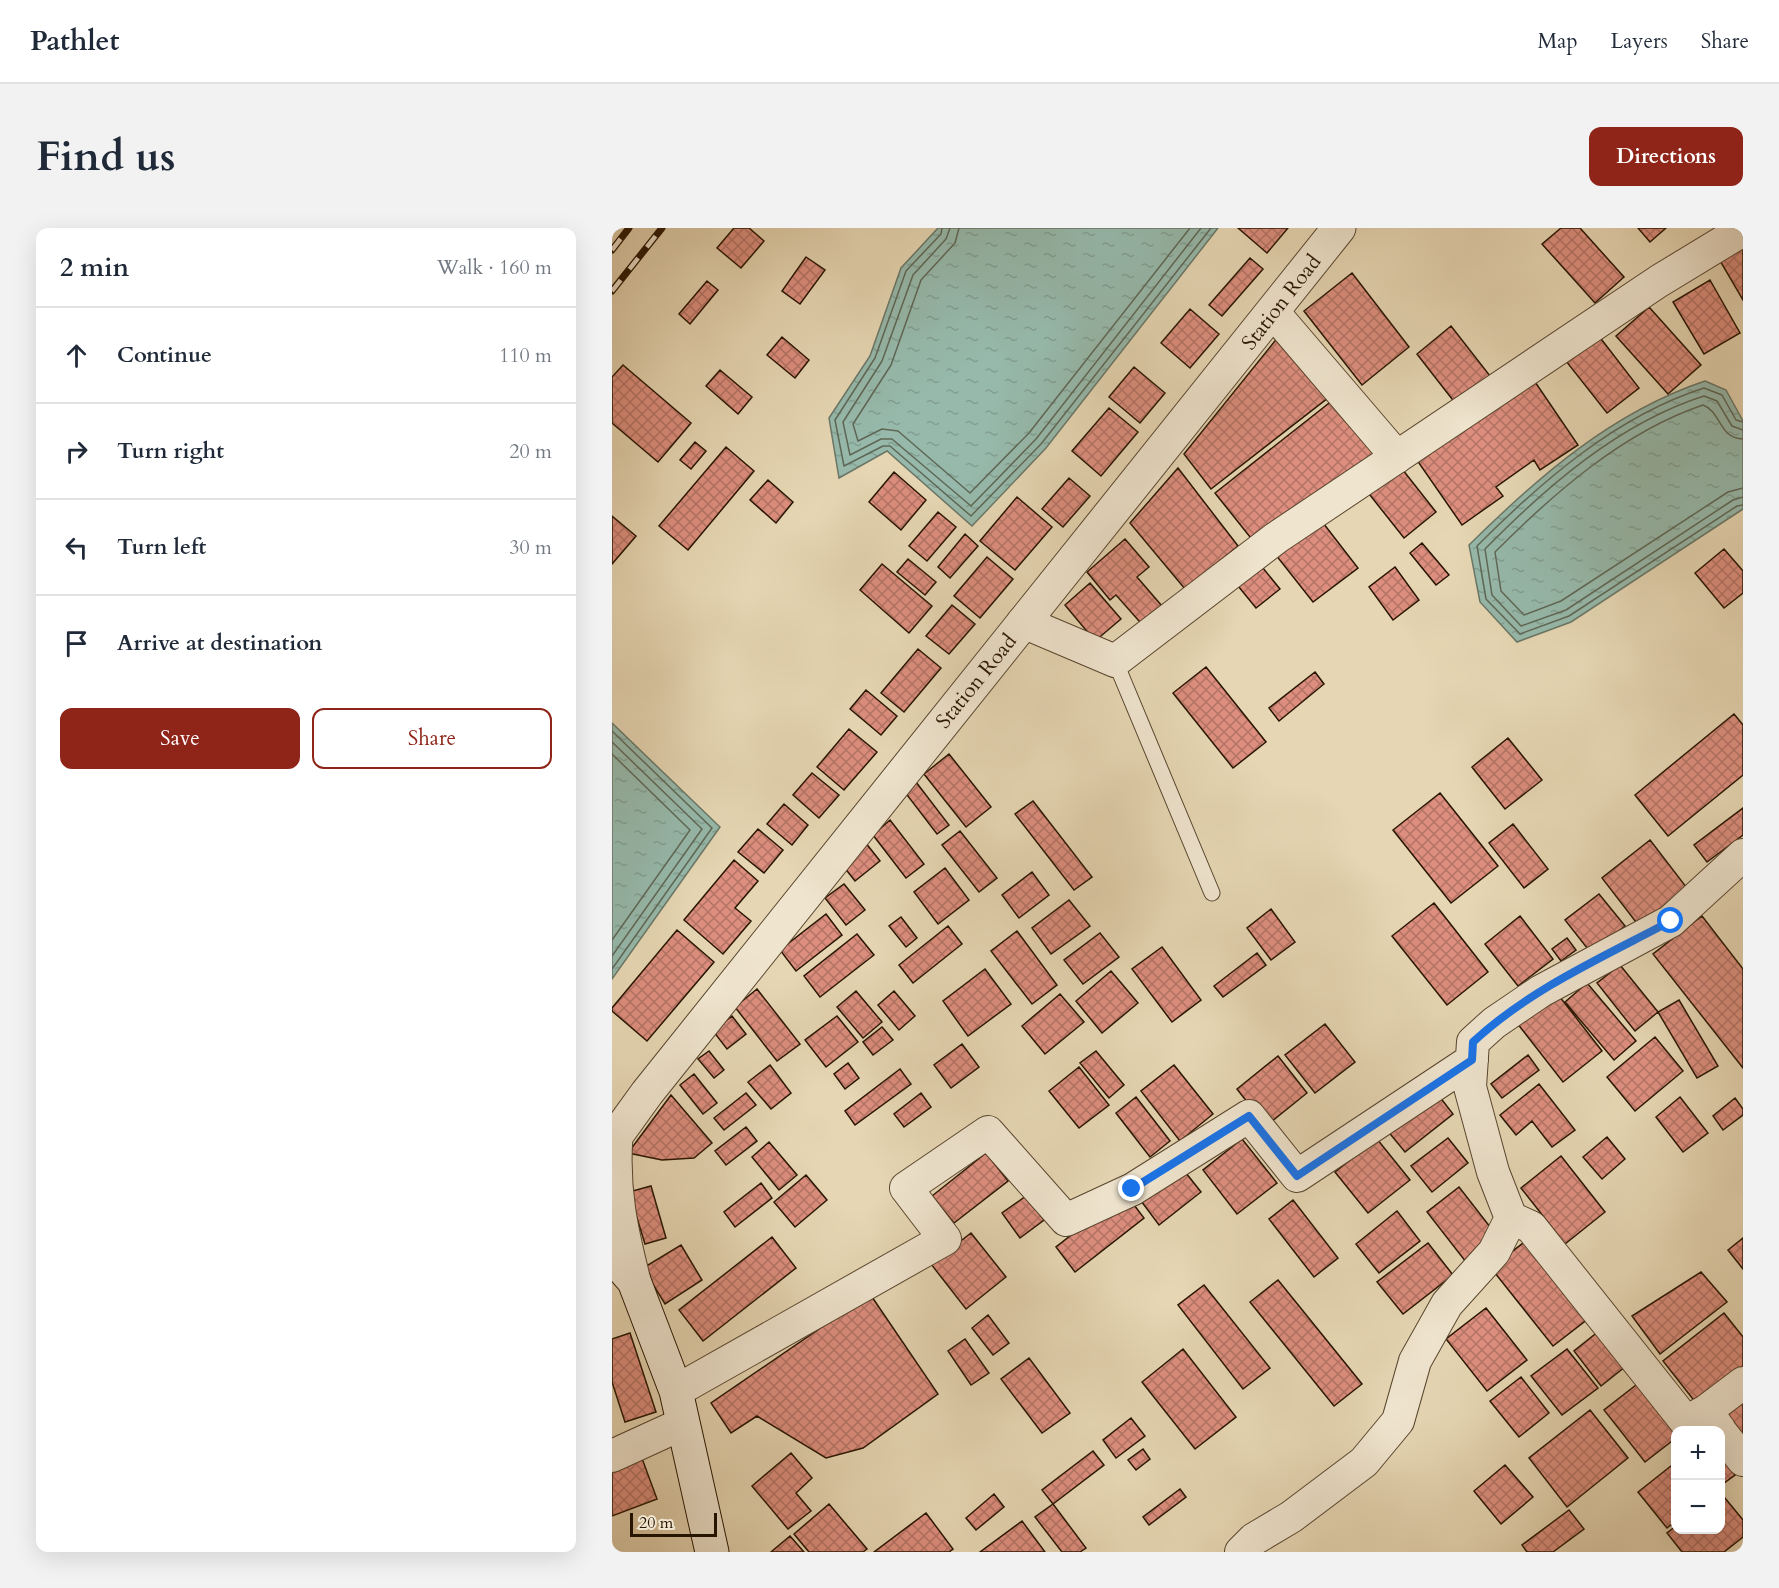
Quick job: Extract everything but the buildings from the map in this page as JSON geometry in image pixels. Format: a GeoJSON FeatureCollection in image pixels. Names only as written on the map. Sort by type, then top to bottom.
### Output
{"type":"FeatureCollection","features":[{"type":"Feature","properties":{"kind":"street","name":"Station Road"},"geometry":{"type":"LineString","coordinates":[[634,1281],[617,1214],[614,1137],[1023,622],[1340,228]]}},
{"type":"Feature","properties":{"kind":"street"},"geometry":{"type":"LineString","coordinates":[[1023,622],[1115,661],[1276,538],[1659,281],[1743,230]]}},
{"type":"Feature","properties":{"kind":"street"},"geometry":{"type":"LineString","coordinates":[[1273,312],[1397,457]]}},
{"type":"Feature","properties":{"kind":"street"},"geometry":{"type":"LineString","coordinates":[[1743,855],[1671,921],[1540,991],[1494,1023],[1473,1042],[1470,1087],[1493,1172],[1511,1218],[1531,1227],[1686,1422],[1716,1424],[1743,1460]]}},
{"type":"Feature","properties":{"kind":"street"},"geometry":{"type":"LineString","coordinates":[[676,1391],[945,1239],[906,1188],[988,1132],[1066,1220],[1132,1189],[1249,1116],[1297,1176],[1472,1060]]}},
{"type":"Feature","properties":{"kind":"street"},"geometry":{"type":"LineString","coordinates":[[1241,1552],[1254,1539],[1291,1517],[1364,1462],[1398,1421],[1420,1352],[1447,1304],[1494,1252],[1511,1218]]}},
{"type":"Feature","properties":{"kind":"street"},"geometry":{"type":"LineString","coordinates":[[612,1256],[634,1281],[676,1391],[712,1552]]}},
{"type":"Feature","properties":{"kind":"street"},"geometry":{"type":"LineString","coordinates":[[1716,1424],[1743,1383]]}},
{"type":"Feature","properties":{"kind":"street"},"geometry":{"type":"LineString","coordinates":[[612,1456],[682,1424]]}},
{"type":"Feature","properties":{"kind":"lane"},"geometry":{"type":"LineString","coordinates":[[1115,661],[1212,893]]}},
{"type":"Feature","properties":{"kind":"water"},"geometry":{"type":"Polygon","coordinates":[[[938,228],[1218,228],[1046,448],[972,526],[887,451],[839,478],[829,418],[870,356],[901,268],[938,228]]]}},
{"type":"Feature","properties":{"kind":"water"},"geometry":{"type":"Polygon","coordinates":[[[1705,381],[1726,390],[1743,421],[1743,509],[1571,622],[1517,642],[1480,602],[1469,545],[1549,471],[1578,449],[1639,410],[1705,381]]]}},
{"type":"Feature","properties":{"kind":"water"},"geometry":{"type":"Polygon","coordinates":[[[612,723],[720,827],[612,979],[612,723]]]}},
{"type":"Feature","properties":{"kind":"railway"},"geometry":{"type":"LineString","coordinates":[[612,250],[629,228]]}},
{"type":"Feature","properties":{"kind":"railway"},"geometry":{"type":"LineString","coordinates":[[612,291],[662,228]]}},
{"type":"Feature","properties":{"kind":"route"},"geometry":{"type":"LineString","coordinates":[[1132,1189],[1249,1116],[1297,1176],[1472,1060],[1473,1042],[1494,1023],[1540,991],[1671,921]]}}]}
